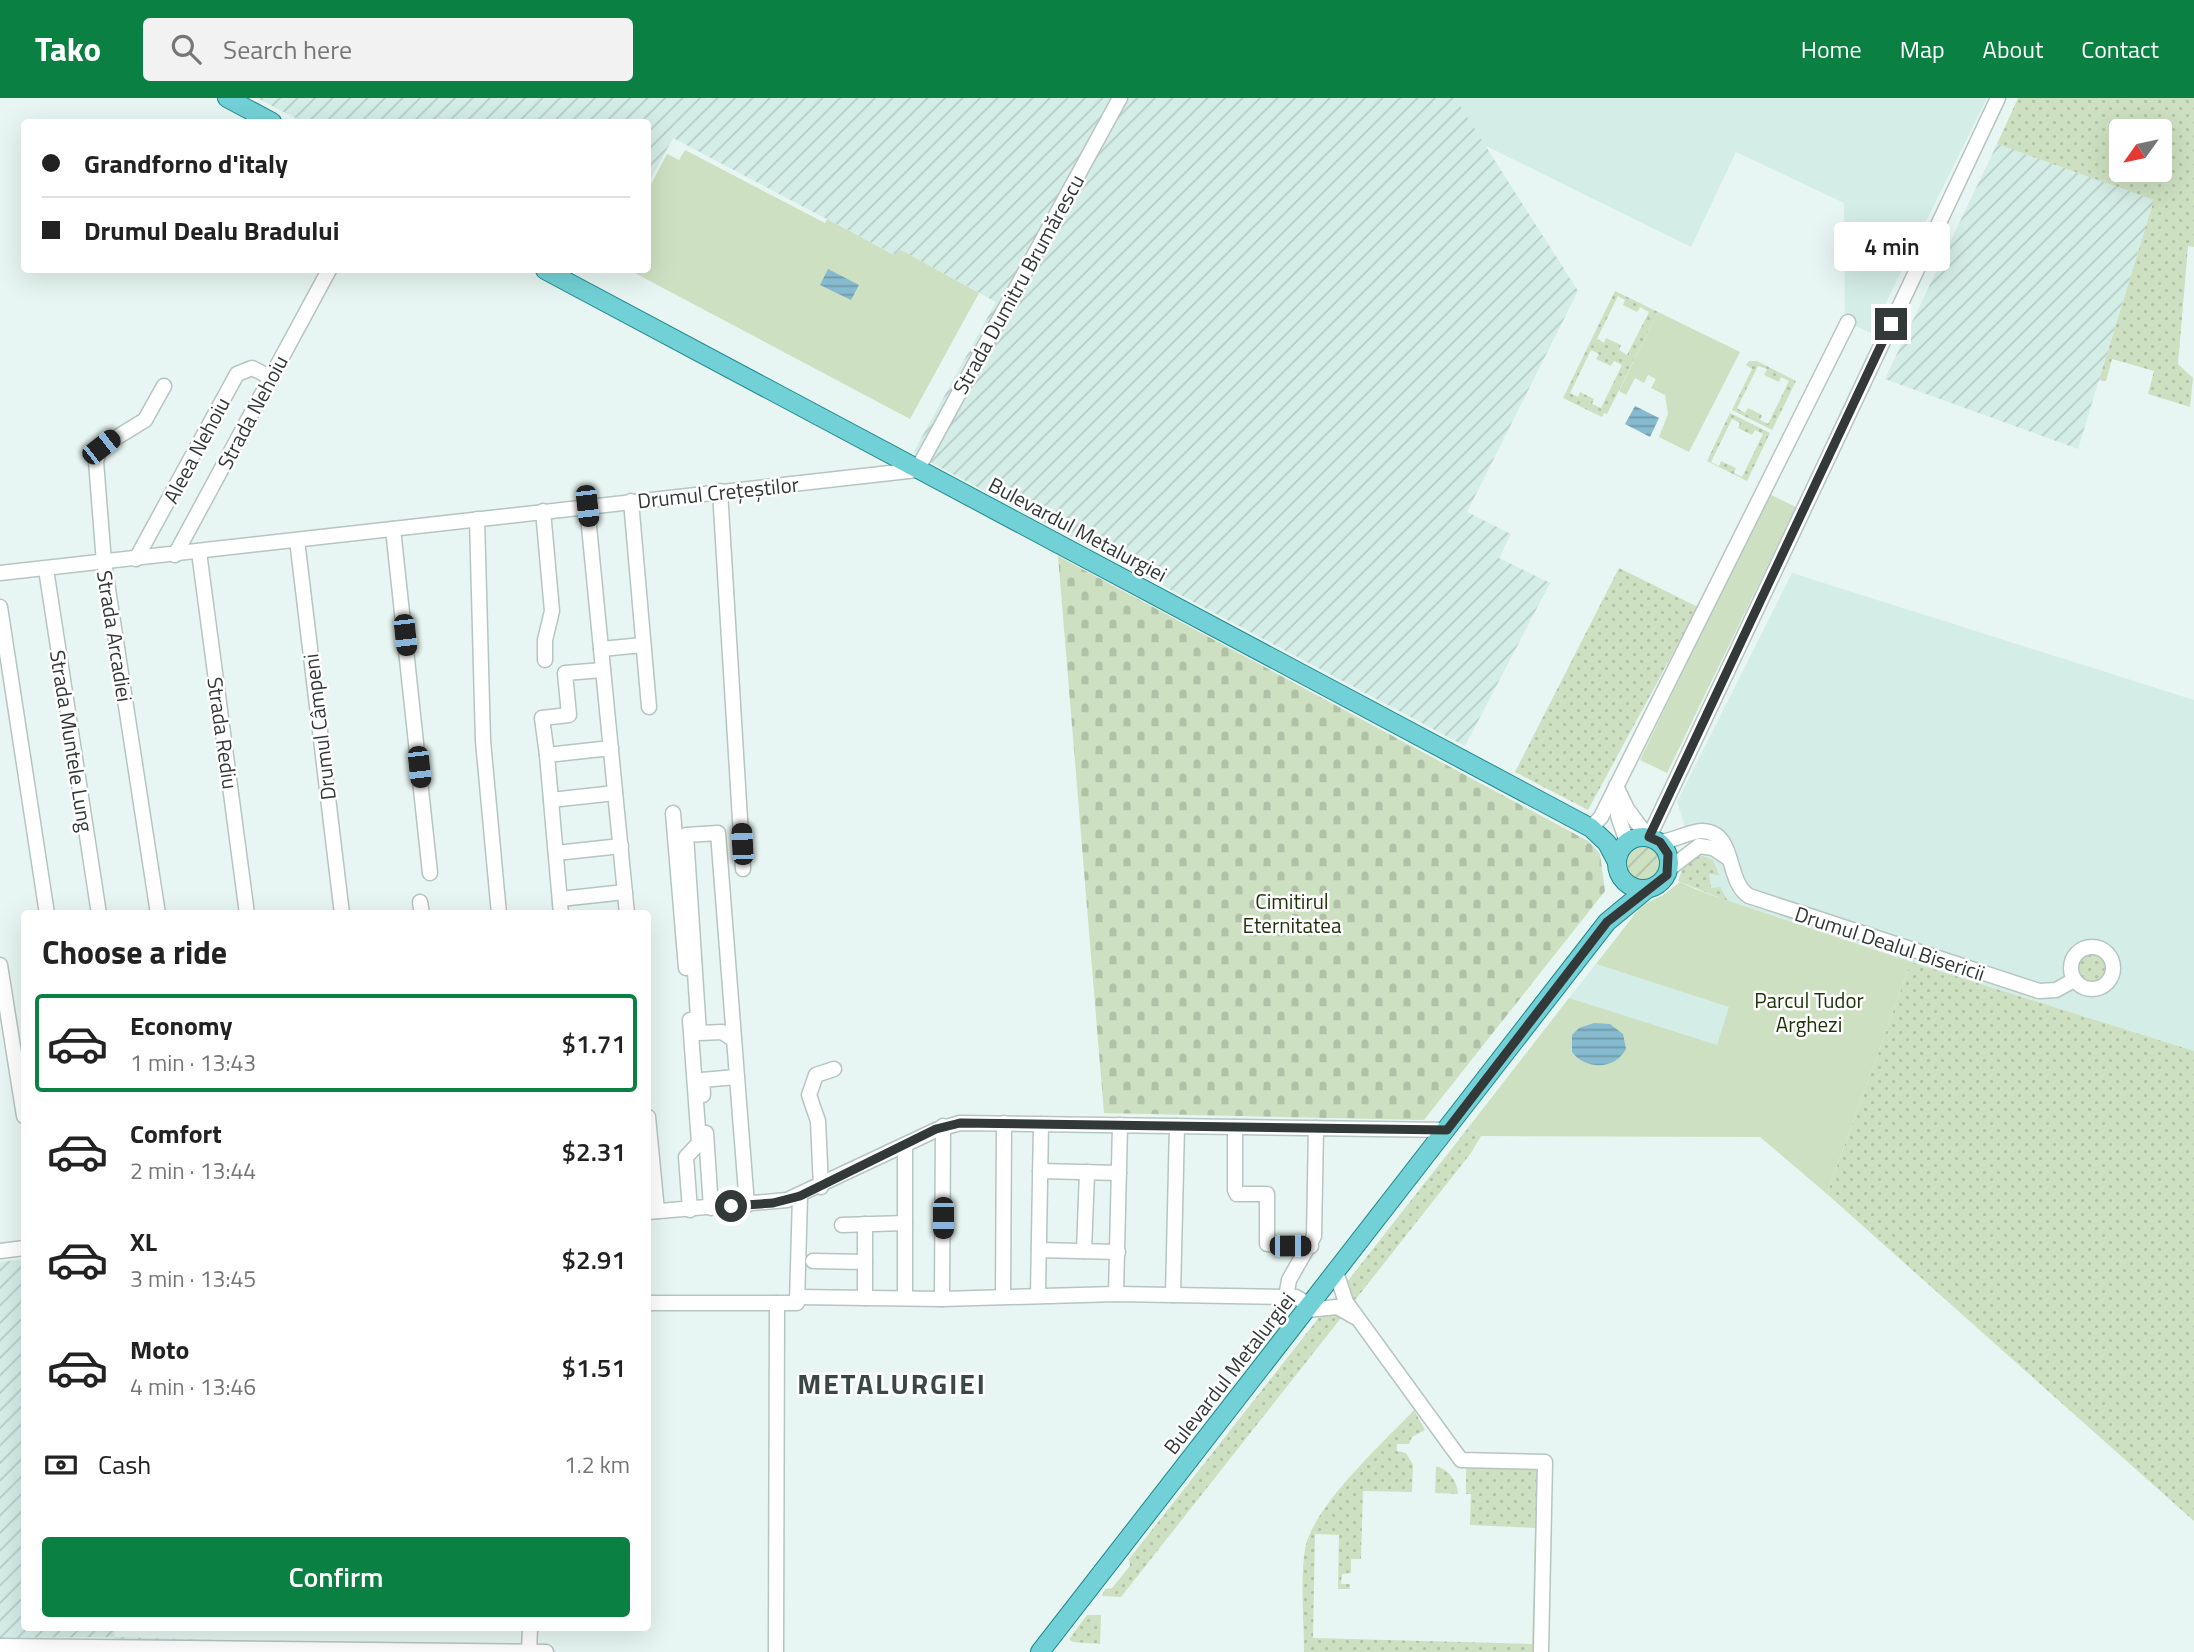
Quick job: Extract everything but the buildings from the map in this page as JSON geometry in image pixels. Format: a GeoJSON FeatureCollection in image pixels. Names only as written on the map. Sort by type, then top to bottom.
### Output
{"type":"FeatureCollection","features":[{"type":"Feature","properties":{"kind":"main road"},"geometry":{"type":"LineString","coordinates":[[227,98],[266,119]]}},
{"type":"Feature","properties":{"kind":"main road","name":"Bulevardul Metalurgiei"},"geometry":{"type":"LineString","coordinates":[[551,273],[917,470],[1596,822],[1627,842]]}},
{"type":"Feature","properties":{"kind":"main road","name":"Bulevardul Metalurgiei"},"geometry":{"type":"LineString","coordinates":[[1596,822],[1619,870],[1607,922]]}},
{"type":"Feature","properties":{"kind":"main road"},"geometry":{"type":"LineString","coordinates":[[1652,838],[1668,854],[1669,869],[1658,884],[1647,889],[1633,887],[1619,870],[1620,851],[1627,842],[1652,838]]}},
{"type":"Feature","properties":{"kind":"main road","name":"Bulevardul Metalurgiei"},"geometry":{"type":"LineString","coordinates":[[1040,1652],[1607,922],[1647,889]]}},
{"type":"Feature","properties":{"kind":"street","name":"Strada Dumitru Brumărescu"},"geometry":{"type":"LineString","coordinates":[[917,470],[1120,98]]}},
{"type":"Feature","properties":{"kind":"street"},"geometry":{"type":"LineString","coordinates":[[1616,786],[1627,809],[1652,838],[1998,98]]}},
{"type":"Feature","properties":{"kind":"street","name":"Strada Nehoiu"},"geometry":{"type":"LineString","coordinates":[[175,555],[327,273]]}},
{"type":"Feature","properties":{"kind":"street"},"geometry":{"type":"LineString","coordinates":[[1596,822],[1848,322]]}},
{"type":"Feature","properties":{"kind":"street","name":"Aleea Nehoiu"},"geometry":{"type":"LineString","coordinates":[[136,559],[237,374],[248,367],[271,377]]}},
{"type":"Feature","properties":{"kind":"street","name":"Strada Arcadiei"},"geometry":{"type":"LineString","coordinates":[[157,910],[104,563],[97,454],[116,436],[145,420],[164,386]]}},
{"type":"Feature","properties":{"kind":"street","name":"Drumul Crețeștilor"},"geometry":{"type":"LineString","coordinates":[[0,573],[917,470]]}},
{"type":"Feature","properties":{"kind":"street"},"geometry":{"type":"LineString","coordinates":[[720,491],[743,869]]}},
{"type":"Feature","properties":{"kind":"street"},"geometry":{"type":"LineString","coordinates":[[631,501],[649,707]]}},
{"type":"Feature","properties":{"kind":"street"},"geometry":{"type":"LineString","coordinates":[[587,506],[627,910]]}},
{"type":"Feature","properties":{"kind":"street"},"geometry":{"type":"LineString","coordinates":[[543,512],[552,611],[545,640],[545,660]]}},
{"type":"Feature","properties":{"kind":"street"},"geometry":{"type":"LineString","coordinates":[[477,519],[482,741],[499,910]]}},
{"type":"Feature","properties":{"kind":"street"},"geometry":{"type":"LineString","coordinates":[[393,529],[430,873]]}},
{"type":"Feature","properties":{"kind":"street","name":"Drumul Câmpeni"},"geometry":{"type":"LineString","coordinates":[[297,540],[342,910]]}},
{"type":"Feature","properties":{"kind":"street","name":"Strada Rediu"},"geometry":{"type":"LineString","coordinates":[[199,552],[246,910]]}},
{"type":"Feature","properties":{"kind":"street","name":"Strada Muntele Lung"},"geometry":{"type":"LineString","coordinates":[[46,569],[98,910]]}},
{"type":"Feature","properties":{"kind":"street"},"geometry":{"type":"LineString","coordinates":[[0,607],[46,910]]}},
{"type":"Feature","properties":{"kind":"street"},"geometry":{"type":"LineString","coordinates":[[601,649],[643,645]]}},
{"type":"Feature","properties":{"kind":"street"},"geometry":{"type":"LineString","coordinates":[[603,670],[565,673],[569,715],[542,718],[561,906],[625,892]]}},
{"type":"Feature","properties":{"kind":"street"},"geometry":{"type":"LineString","coordinates":[[547,755],[611,748]]}},
{"type":"Feature","properties":{"kind":"street"},"geometry":{"type":"LineString","coordinates":[[1616,786],[1618,816],[1627,842]]}},
{"type":"Feature","properties":{"kind":"street"},"geometry":{"type":"LineString","coordinates":[[551,800],[615,793]]}},
{"type":"Feature","properties":{"kind":"street"},"geometry":{"type":"LineString","coordinates":[[673,813],[699,1143],[686,1157],[690,1210]]}},
{"type":"Feature","properties":{"kind":"street","name":"Drumul Dealul Bisericii"},"geometry":{"type":"LineString","coordinates":[[1652,838],[1710,832],[1722,839],[1739,889],[1749,896],[2039,991],[2056,990],[2074,980]]}},
{"type":"Feature","properties":{"kind":"street"},"geometry":{"type":"LineString","coordinates":[[733,1033],[699,1033],[686,835],[718,833],[747,1205]]}},
{"type":"Feature","properties":{"kind":"street"},"geometry":{"type":"LineString","coordinates":[[556,853],[621,846]]}},
{"type":"Feature","properties":{"kind":"street"},"geometry":{"type":"LineString","coordinates":[[1669,869],[1699,846],[1713,848],[1728,858]]}},
{"type":"Feature","properties":{"kind":"street"},"geometry":{"type":"LineString","coordinates":[[0,965],[21,1097]]}},
{"type":"Feature","properties":{"kind":"street"},"geometry":{"type":"LineString","coordinates":[[821,1187],[818,1121],[810,1103],[809,1091],[816,1075],[834,1069]]}},
{"type":"Feature","properties":{"kind":"street"},"geometry":{"type":"LineString","coordinates":[[711,1208],[702,1080],[736,1077]]}},
{"type":"Feature","properties":{"kind":"street"},"geometry":{"type":"LineString","coordinates":[[651,1195],[652,1212],[747,1205],[800,1196],[943,1126],[960,1123],[1447,1130]]}},
{"type":"Feature","properties":{"kind":"street"},"geometry":{"type":"LineString","coordinates":[[1003,1297],[1004,1123]]}},
{"type":"Feature","properties":{"kind":"street"},"geometry":{"type":"LineString","coordinates":[[1038,1296],[1041,1124]]}},
{"type":"Feature","properties":{"kind":"street"},"geometry":{"type":"LineString","coordinates":[[1116,1294],[1120,1125]]}},
{"type":"Feature","properties":{"kind":"street"},"geometry":{"type":"LineString","coordinates":[[942,1299],[943,1126]]}},
{"type":"Feature","properties":{"kind":"street"},"geometry":{"type":"LineString","coordinates":[[1173,1295],[1177,1126]]}},
{"type":"Feature","properties":{"kind":"street"},"geometry":{"type":"LineString","coordinates":[[1235,1127],[1234,1190],[1237,1194],[1267,1194],[1267,1244],[1311,1246]]}},
{"type":"Feature","properties":{"kind":"street"},"geometry":{"type":"LineString","coordinates":[[1286,1297],[1289,1280],[1311,1246],[1317,1128]]}},
{"type":"Feature","properties":{"kind":"street"},"geometry":{"type":"LineString","coordinates":[[905,1145],[905,1298]]}},
{"type":"Feature","properties":{"kind":"street"},"geometry":{"type":"LineString","coordinates":[[1040,1171],[1119,1172]]}},
{"type":"Feature","properties":{"kind":"street"},"geometry":{"type":"LineString","coordinates":[[1084,1251],[1087,1172]]}},
{"type":"Feature","properties":{"kind":"street"},"geometry":{"type":"LineString","coordinates":[[651,1303],[797,1303],[800,1196]]}},
{"type":"Feature","properties":{"kind":"street"},"geometry":{"type":"LineString","coordinates":[[842,1225],[905,1223]]}},
{"type":"Feature","properties":{"kind":"street"},"geometry":{"type":"LineString","coordinates":[[865,1224],[865,1298]]}},
{"type":"Feature","properties":{"kind":"street"},"geometry":{"type":"LineString","coordinates":[[0,1251],[21,1248]]}},
{"type":"Feature","properties":{"kind":"street"},"geometry":{"type":"LineString","coordinates":[[1039,1250],[1118,1252]]}},
{"type":"Feature","properties":{"kind":"street"},"geometry":{"type":"LineString","coordinates":[[813,1261],[865,1262]]}},
{"type":"Feature","properties":{"kind":"street"},"geometry":{"type":"LineString","coordinates":[[1336,1272],[1341,1294],[1356,1317],[1461,1460],[1545,1462],[1541,1652]]}},
{"type":"Feature","properties":{"kind":"street"},"geometry":{"type":"LineString","coordinates":[[797,1297],[942,1299],[1116,1294],[1296,1297],[1309,1308],[1337,1307],[1356,1317]]}},
{"type":"Feature","properties":{"kind":"street"},"geometry":{"type":"LineString","coordinates":[[776,1652],[777,1303]]}},
{"type":"Feature","properties":{"kind":"street"},"geometry":{"type":"LineString","coordinates":[[529,1652],[530,1631]]}},
{"type":"Feature","properties":{"kind":"street"},"geometry":{"type":"LineString","coordinates":[[5,1648],[546,1652]]}},
{"type":"Feature","properties":{"kind":"shaded area"},"geometry":{"type":"Polygon","coordinates":[[[257,98],[1455,98],[1578,291],[1467,512],[1511,534],[1499,558],[1550,583],[1465,746],[913,453],[996,302],[901,250],[895,255],[673,138],[651,178],[651,119],[297,119],[257,98]]]}},
{"type":"Feature","properties":{"kind":"shaded area"},"geometry":{"type":"Polygon","coordinates":[[[1455,98],[1987,98],[1871,333],[1845,321],[1844,203],[1736,152],[1691,247],[1484,145],[1455,98]]]}},
{"type":"Feature","properties":{"kind":"shaded area"},"geometry":{"type":"Polygon","coordinates":[[[1997,144],[2154,200],[2078,449],[1885,379],[1997,144]]]}},
{"type":"Feature","properties":{"kind":"shaded area"},"geometry":{"type":"Polygon","coordinates":[[[1792,573],[2194,700],[2194,1051],[1911,962],[1702,892],[1697,888],[1693,851],[1677,802],[1792,573]]]}},
{"type":"Feature","properties":{"kind":"shaded area"},"geometry":{"type":"Polygon","coordinates":[[[1596,964],[1730,1007],[1717,1046],[1569,998],[1596,964]]]}},
{"type":"Feature","properties":{"kind":"shaded area"},"geometry":{"type":"Polygon","coordinates":[[[21,1259],[21,1631],[114,1631],[115,1637],[343,1644],[115,1652],[114,1637],[0,1638],[0,1262],[21,1259]]]}},
{"type":"Feature","properties":{"kind":"green space"},"geometry":{"type":"Polygon","coordinates":[[[2018,98],[2194,98],[2194,247],[2188,246],[2178,364],[2193,378],[2190,407],[2148,394],[2154,371],[2112,359],[2106,381],[2099,380],[2154,200],[1997,144],[2018,98]]]}},
{"type":"Feature","properties":{"kind":"green space"},"geometry":{"type":"Polygon","coordinates":[[[685,150],[825,223],[827,219],[894,255],[901,250],[979,293],[910,419],[635,273],[651,273],[651,184],[667,154],[679,160],[685,150]]]}},
{"type":"Feature","properties":{"kind":"green space"},"geometry":{"type":"Polygon","coordinates":[[[1615,291],[1658,312],[1607,414],[1604,413],[1602,417],[1563,398],[1615,291]],[[1618,296],[1597,339],[1604,343],[1606,338],[1621,345],[1619,350],[1627,355],[1649,312],[1640,307],[1637,312],[1623,305],[1625,300],[1618,296]],[[1591,350],[1570,393],[1578,397],[1580,392],[1594,399],[1592,404],[1601,408],[1622,365],[1614,361],[1611,366],[1596,359],[1599,354],[1591,350]]]}},
{"type":"Feature","properties":{"kind":"green space"},"geometry":{"type":"Polygon","coordinates":[[[1658,312],[1740,352],[1689,452],[1659,437],[1668,414],[1665,395],[1651,388],[1656,379],[1648,375],[1644,383],[1635,378],[1626,395],[1619,391],[1658,312]]]}},
{"type":"Feature","properties":{"kind":"green space"},"geometry":{"type":"Polygon","coordinates":[[[1749,361],[1757,361],[1796,381],[1772,430],[1732,410],[1752,369],[1746,365],[1749,361]],[[1758,366],[1737,408],[1745,413],[1748,408],[1762,415],[1760,420],[1768,424],[1789,381],[1781,377],[1779,382],[1764,375],[1767,369],[1758,366]]]}},
{"type":"Feature","properties":{"kind":"green space"},"geometry":{"type":"Polygon","coordinates":[[[1730,413],[1770,433],[1747,481],[1707,461],[1730,413]],[[1732,419],[1711,462],[1719,466],[1721,461],[1736,468],[1734,473],[1742,477],[1763,434],[1755,430],[1752,435],[1738,428],[1740,423],[1732,419]]]}},
{"type":"Feature","properties":{"kind":"green space"},"geometry":{"type":"Polygon","coordinates":[[[1769,494],[1796,507],[1667,773],[1640,760],[1769,494]]]}},
{"type":"Feature","properties":{"kind":"green space","name":"Cimitirul Eternitatea"},"geometry":{"type":"Polygon","coordinates":[[[1058,556],[1588,841],[1600,854],[1605,891],[1424,1120],[1104,1113],[1058,556]]]}},
{"type":"Feature","properties":{"kind":"green space"},"geometry":{"type":"Polygon","coordinates":[[[1619,568],[1698,607],[1588,810],[1515,772],[1619,568]]]}},
{"type":"Feature","properties":{"kind":"green space"},"geometry":{"type":"Polygon","coordinates":[[[1644,843],[1657,849],[1663,862],[1657,875],[1644,881],[1631,875],[1625,862],[1631,849],[1644,843]]]}},
{"type":"Feature","properties":{"kind":"green space"},"geometry":{"type":"Polygon","coordinates":[[[1697,854],[1713,860],[1719,875],[1709,874],[1711,888],[1720,887],[1728,901],[1678,881],[1684,864],[1697,854]]]}},
{"type":"Feature","properties":{"kind":"green space","name":"Parcul Tudor Arghezi"},"geometry":{"type":"Polygon","coordinates":[[[1680,882],[1702,892],[1911,962],[1827,1194],[1760,1137],[1481,1136],[1468,1128],[1569,998],[1717,1045],[1729,1007],[1596,964],[1642,905],[1663,895],[1680,882]]]}},
{"type":"Feature","properties":{"kind":"green space"},"geometry":{"type":"Polygon","coordinates":[[[2092,950],[2105,955],[2110,968],[2105,981],[2092,986],[2079,981],[2074,968],[2079,955],[2092,950]]]}},
{"type":"Feature","properties":{"kind":"green space"},"geometry":{"type":"Polygon","coordinates":[[[1911,962],[2194,1051],[2194,1521],[1827,1194],[1911,962]]]}},
{"type":"Feature","properties":{"kind":"green space"},"geometry":{"type":"Polygon","coordinates":[[[1468,1128],[1481,1136],[1471,1153],[1121,1597],[1102,1596],[1105,1589],[1112,1588],[1130,1566],[1129,1559],[1468,1128]]]}},
{"type":"Feature","properties":{"kind":"green space"},"geometry":{"type":"Polygon","coordinates":[[[1414,1410],[1425,1430],[1412,1437],[1409,1444],[1397,1444],[1397,1451],[1406,1453],[1413,1465],[1412,1492],[1363,1491],[1361,1559],[1351,1559],[1351,1573],[1342,1574],[1341,1584],[1350,1584],[1350,1589],[1338,1589],[1339,1535],[1315,1534],[1313,1638],[1532,1644],[1535,1528],[1470,1525],[1471,1494],[1466,1494],[1466,1468],[1541,1466],[1538,1652],[1304,1652],[1303,1574],[1305,1549],[1311,1532],[1321,1514],[1351,1476],[1414,1410]]]}},
{"type":"Feature","properties":{"kind":"green space"},"geometry":{"type":"Polygon","coordinates":[[[1436,1467],[1451,1476],[1458,1494],[1435,1493],[1436,1467]]]}},
{"type":"Feature","properties":{"kind":"green space"},"geometry":{"type":"Polygon","coordinates":[[[1087,1615],[1101,1615],[1100,1644],[1073,1642],[1069,1639],[1087,1615]]]}},
{"type":"Feature","properties":{"kind":"water"},"geometry":{"type":"Polygon","coordinates":[[[828,269],[859,285],[851,300],[820,285],[828,269]]]}},
{"type":"Feature","properties":{"kind":"water"},"geometry":{"type":"Polygon","coordinates":[[[1635,406],[1659,418],[1650,437],[1625,424],[1635,406]]]}},
{"type":"Feature","properties":{"kind":"water"},"geometry":{"type":"Polygon","coordinates":[[[1594,1023],[1610,1024],[1623,1034],[1626,1049],[1615,1061],[1592,1064],[1584,1062],[1572,1052],[1572,1035],[1579,1028],[1594,1023]]]}},
{"type":"Feature","properties":{"kind":"district","name":"METALURGIEI"},"geometry":{"type":"Point","coordinates":[892,1383]}},
{"type":"Feature","properties":{"kind":"route"},"geometry":{"type":"LineString","coordinates":[[731,1206],[773,1203],[800,1196],[936,1129],[960,1123],[1447,1130],[1607,922],[1667,875],[1670,862],[1665,847],[1649,837],[1891,324]]}}]}
